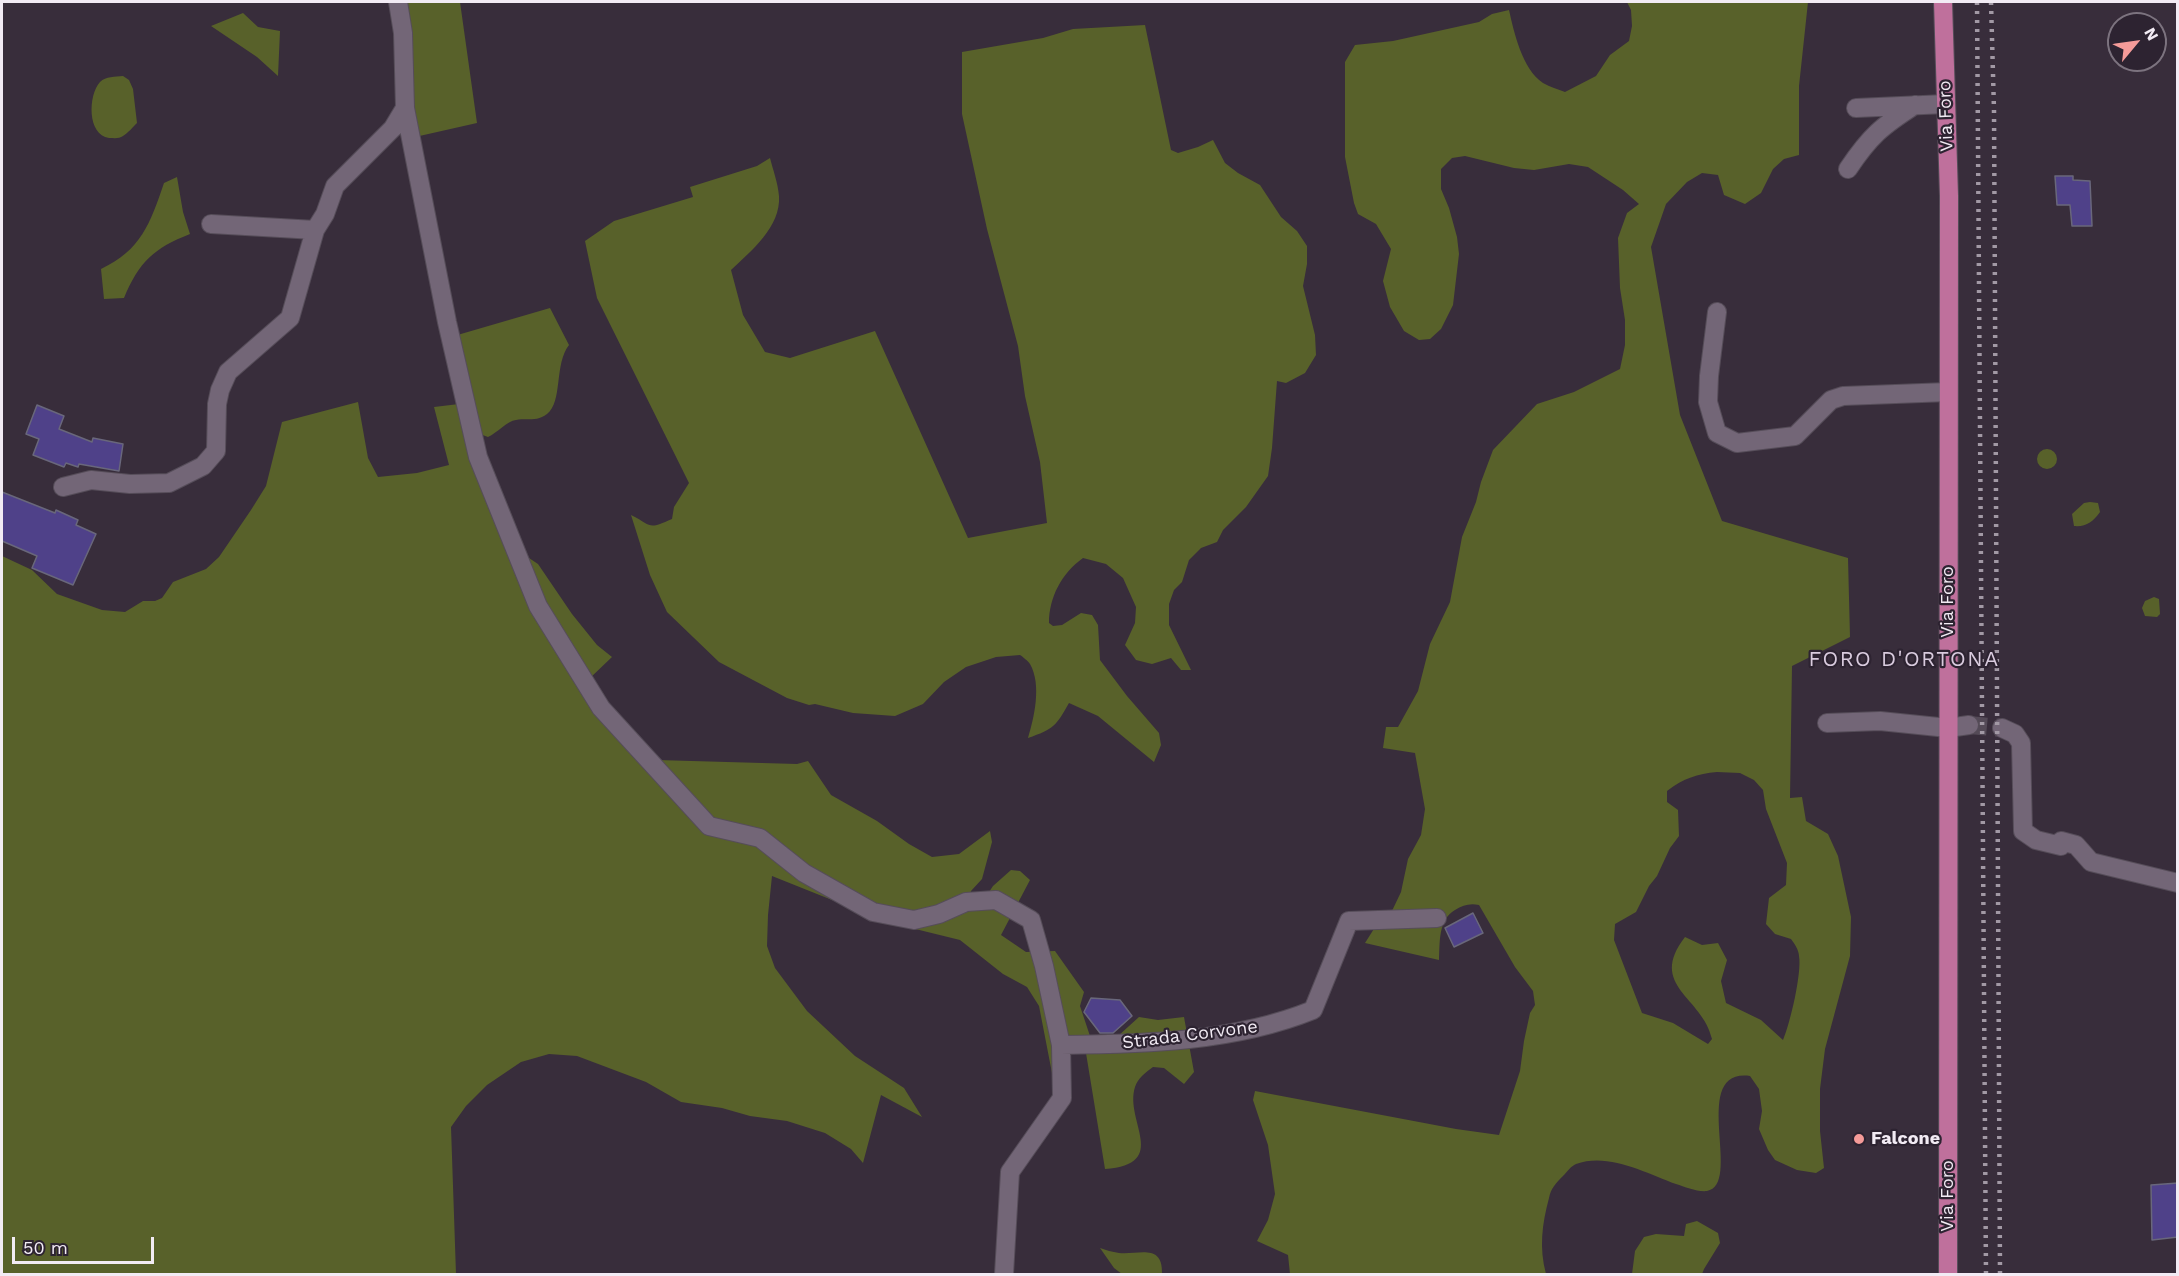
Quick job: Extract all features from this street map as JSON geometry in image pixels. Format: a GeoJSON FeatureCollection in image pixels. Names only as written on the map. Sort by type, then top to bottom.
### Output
{"type":"FeatureCollection","features":[{"type":"Feature","properties":{"kind":"main road","name":"Via Foro"},"geometry":{"type":"LineString","coordinates":[[1943,2],[1949,196],[1948,1275]]}},
{"type":"Feature","properties":{"kind":"street"},"geometry":{"type":"LineString","coordinates":[[398,2],[403,33],[405,108],[447,322],[478,457],[538,606],[601,708],[710,826],[760,838],[804,873],[873,912],[914,920],[939,914],[966,902],[996,900],[1031,920],[1044,966],[1061,1044],[1062,1098],[1010,1172],[1004,1275]]}},
{"type":"Feature","properties":{"kind":"street"},"geometry":{"type":"LineString","coordinates":[[1856,108],[1946,104]]}},
{"type":"Feature","properties":{"kind":"street"},"geometry":{"type":"LineString","coordinates":[[1848,169],[1866,142],[1880,128],[1915,105]]}},
{"type":"Feature","properties":{"kind":"street"},"geometry":{"type":"LineString","coordinates":[[63,487],[91,480],[130,484],[169,483],[203,466],[216,451],[217,404],[228,372],[290,318],[315,230],[325,214],[335,186],[393,128],[405,108]]}},
{"type":"Feature","properties":{"kind":"street"},"geometry":{"type":"LineString","coordinates":[[211,224],[315,230]]}},
{"type":"Feature","properties":{"kind":"street"},"geometry":{"type":"LineString","coordinates":[[1717,312],[1708,402],[1717,433],[1737,443],[1795,436],[1831,400],[1843,396],[1948,392]]}},
{"type":"Feature","properties":{"kind":"street"},"geometry":{"type":"LineString","coordinates":[[1827,723],[1880,721],[1948,728],[1969,725]]}},
{"type":"Feature","properties":{"kind":"street"},"geometry":{"type":"LineString","coordinates":[[2002,728],[2015,734],[2021,744],[2023,831],[2036,840],[2061,846],[2061,842],[2076,845],[2091,862],[2178,883]]}},
{"type":"Feature","properties":{"kind":"street","name":"Strada Corvone"},"geometry":{"type":"LineString","coordinates":[[1061,1044],[1162,1041],[1219,1035],[1282,1023],[1313,1010],[1349,921],[1437,918]]}},
{"type":"Feature","properties":{"kind":"green space"},"geometry":{"type":"Polygon","coordinates":[[[403,2],[460,2],[477,123],[415,137],[403,2]]]}},
{"type":"Feature","properties":{"kind":"green space"},"geometry":{"type":"Polygon","coordinates":[[[1627,2],[1808,2],[1799,86],[1799,155],[1784,159],[1773,169],[1761,193],[1745,204],[1724,195],[1718,175],[1702,173],[1687,182],[1666,204],[1651,247],[1680,415],[1722,521],[1848,558],[1850,637],[1792,666],[1790,798],[1802,797],[1806,821],[1828,834],[1838,856],[1851,917],[1850,956],[1825,1049],[1820,1089],[1820,1131],[1824,1168],[1816,1173],[1797,1170],[1775,1160],[1759,1129],[1762,1111],[1759,1089],[1750,1076],[1732,1078],[1722,1090],[1719,1107],[1721,1169],[1717,1184],[1707,1191],[1699,1191],[1614,1162],[1588,1161],[1574,1165],[1556,1183],[1550,1194],[1542,1236],[1546,1274],[1290,1274],[1288,1255],[1257,1241],[1268,1220],[1275,1194],[1268,1145],[1253,1100],[1255,1091],[1499,1135],[1520,1071],[1530,1013],[1535,1005],[1533,991],[1515,967],[1479,905],[1470,904],[1449,914],[1441,932],[1439,960],[1365,943],[1377,924],[1391,913],[1401,892],[1408,859],[1421,835],[1425,809],[1415,753],[1383,748],[1386,727],[1398,727],[1418,691],[1430,644],[1450,602],[1462,537],[1493,450],[1537,404],[1574,392],[1620,369],[1625,345],[1625,320],[1620,288],[1618,238],[1627,213],[1639,204],[1623,190],[1588,167],[1569,164],[1534,170],[1514,168],[1465,156],[1452,158],[1441,169],[1441,189],[1449,208],[1459,254],[1453,305],[1441,329],[1430,339],[1419,340],[1404,331],[1390,307],[1383,281],[1391,249],[1376,224],[1358,214],[1354,203],[1345,157],[1345,62],[1355,45],[1393,41],[1479,22],[1492,14],[1509,10],[1520,50],[1530,69],[1543,83],[1565,92],[1596,76],[1610,55],[1629,41],[1632,26],[1631,10],[1627,2]],[[1717,772],[1697,775],[1667,791],[1667,802],[1678,810],[1679,836],[1670,848],[1636,912],[1615,924],[1614,940],[1642,1013],[1673,1023],[1708,1044],[1712,1039],[1707,1025],[1674,980],[1672,968],[1675,954],[1685,937],[1702,945],[1718,943],[1727,960],[1721,981],[1726,1003],[1761,1020],[1783,1040],[1792,1011],[1799,974],[1799,954],[1794,942],[1775,934],[1766,924],[1769,898],[1786,885],[1787,863],[1766,809],[1763,790],[1754,780],[1740,773],[1717,772]]]}},
{"type":"Feature","properties":{"kind":"green space"},"geometry":{"type":"Polygon","coordinates":[[[243,13],[258,27],[280,31],[278,76],[257,57],[211,26],[243,13]]]}},
{"type":"Feature","properties":{"kind":"green space"},"geometry":{"type":"Polygon","coordinates":[[[1145,25],[1171,150],[1178,153],[1213,140],[1225,163],[1260,185],[1281,217],[1297,231],[1307,246],[1303,286],[1315,335],[1316,355],[1305,373],[1286,383],[1277,381],[1268,476],[1246,507],[1223,530],[1217,542],[1201,548],[1189,560],[1182,582],[1174,590],[1169,604],[1169,625],[1191,670],[1181,670],[1171,658],[1152,664],[1136,660],[1125,645],[1135,623],[1136,607],[1123,578],[1106,564],[1083,558],[1063,578],[1054,595],[1049,623],[1053,626],[1062,625],[1081,613],[1092,615],[1098,625],[1100,660],[1159,733],[1161,745],[1154,762],[1098,716],[1069,703],[1053,726],[1028,738],[1034,711],[1036,682],[1030,664],[1020,655],[996,657],[966,667],[944,682],[923,704],[895,716],[853,713],[815,704],[809,705],[787,698],[719,662],[667,612],[650,575],[631,515],[650,525],[658,525],[672,519],[674,507],[689,483],[597,298],[585,241],[614,221],[693,197],[690,187],[757,166],[770,158],[779,196],[775,218],[763,237],[731,270],[743,315],[765,352],[790,358],[875,331],[968,538],[1047,523],[1040,462],[1025,396],[1018,346],[987,229],[962,114],[962,52],[1043,38],[1073,29],[1145,25]]]}},
{"type":"Feature","properties":{"kind":"green space"},"geometry":{"type":"Polygon","coordinates":[[[123,76],[129,80],[133,89],[137,123],[121,137],[109,138],[97,130],[93,122],[93,96],[102,80],[123,76]]]}},
{"type":"Feature","properties":{"kind":"green space"},"geometry":{"type":"Polygon","coordinates":[[[177,177],[183,212],[190,234],[177,239],[149,258],[136,275],[124,298],[104,299],[101,269],[115,262],[135,244],[154,211],[164,183],[177,177]]]}},
{"type":"Feature","properties":{"kind":"green space"},"geometry":{"type":"Polygon","coordinates":[[[550,308],[569,345],[561,362],[557,392],[552,408],[539,418],[513,421],[488,437],[472,431],[520,552],[538,564],[572,614],[597,645],[612,657],[589,679],[601,699],[657,760],[797,764],[808,761],[831,795],[877,821],[932,857],[959,854],[990,831],[992,842],[982,879],[971,891],[966,910],[971,911],[979,907],[993,886],[1011,870],[1020,871],[1030,880],[1001,935],[1026,952],[1055,951],[1084,992],[1080,1006],[1090,1036],[1118,1036],[1139,1017],[1158,1020],[1184,1017],[1194,1072],[1184,1084],[1164,1068],[1153,1067],[1140,1078],[1135,1087],[1133,1100],[1141,1150],[1136,1159],[1125,1165],[1105,1169],[1085,1047],[1065,1046],[1065,1098],[1052,1092],[1052,1073],[1039,1006],[1027,987],[1003,974],[960,940],[895,924],[772,876],[767,946],[775,968],[807,1011],[855,1056],[904,1088],[922,1117],[881,1095],[863,1163],[851,1149],[825,1133],[787,1121],[681,1102],[646,1082],[577,1056],[549,1054],[521,1062],[487,1085],[466,1106],[451,1127],[456,1274],[2,1274],[2,556],[32,570],[57,594],[102,610],[125,612],[143,601],[155,601],[162,598],[173,582],[206,569],[219,557],[266,486],[282,422],[358,402],[368,458],[378,477],[417,473],[449,465],[434,407],[459,404],[454,336],[550,308]]]}},
{"type":"Feature","properties":{"kind":"green space"},"geometry":{"type":"Polygon","coordinates":[[[2043,449],[2051,449],[2057,455],[2057,463],[2051,469],[2043,469],[2037,463],[2037,455],[2043,449]]]}},
{"type":"Feature","properties":{"kind":"green space"},"geometry":{"type":"Polygon","coordinates":[[[2084,503],[2098,503],[2100,512],[2089,523],[2074,526],[2072,514],[2084,503]]]}},
{"type":"Feature","properties":{"kind":"green space"},"geometry":{"type":"Polygon","coordinates":[[[2154,597],[2159,599],[2160,614],[2157,617],[2145,616],[2142,608],[2145,601],[2154,597]]]}},
{"type":"Feature","properties":{"kind":"green space"},"geometry":{"type":"Polygon","coordinates":[[[1697,1221],[1718,1233],[1720,1243],[1702,1274],[1632,1274],[1635,1251],[1644,1237],[1656,1234],[1684,1236],[1686,1224],[1697,1221]]]}},
{"type":"Feature","properties":{"kind":"green space"},"geometry":{"type":"Polygon","coordinates":[[[1100,1248],[1119,1253],[1154,1254],[1159,1258],[1162,1274],[1122,1274],[1114,1268],[1100,1248]]]}},
{"type":"Feature","properties":{"kind":"building"},"geometry":{"type":"Polygon","coordinates":[[[2055,176],[2073,176],[2073,180],[2090,181],[2092,226],[2072,226],[2070,205],[2057,205],[2055,176]]]}},
{"type":"Feature","properties":{"kind":"building"},"geometry":{"type":"Polygon","coordinates":[[[37,405],[64,416],[59,429],[92,442],[93,438],[123,444],[119,471],[79,464],[78,467],[66,463],[64,467],[33,455],[39,439],[26,434],[37,405]]]}},
{"type":"Feature","properties":{"kind":"building"},"geometry":{"type":"Polygon","coordinates":[[[2,492],[55,513],[56,510],[78,520],[76,525],[96,534],[73,585],[32,568],[37,556],[2,541],[2,492]]]}},
{"type":"Feature","properties":{"kind":"building"},"geometry":{"type":"Polygon","coordinates":[[[1473,913],[1483,933],[1454,947],[1445,928],[1473,913]]]}},
{"type":"Feature","properties":{"kind":"building"},"geometry":{"type":"Polygon","coordinates":[[[1091,998],[1120,1000],[1132,1016],[1113,1033],[1100,1033],[1084,1012],[1091,998]]]}},
{"type":"Feature","properties":{"kind":"building"},"geometry":{"type":"Polygon","coordinates":[[[2178,1183],[2178,1237],[2152,1240],[2151,1185],[2178,1183]]]}},
{"type":"Feature","properties":{"kind":"tunnel"},"geometry":{"type":"LineString","coordinates":[[1969,725],[2002,728]]}},
{"type":"Feature","properties":{"kind":"railway"},"geometry":{"type":"LineString","coordinates":[[1977,2],[1986,1274]]}},
{"type":"Feature","properties":{"kind":"railway"},"geometry":{"type":"LineString","coordinates":[[1991,2],[1994,110],[2000,1274]]}},
{"type":"Feature","properties":{"kind":"place","name":"Falcone"},"geometry":{"type":"Point","coordinates":[1859,1139]}},
{"type":"Feature","properties":{"kind":"district","name":"FORO D'ORTONA"},"geometry":{"type":"Point","coordinates":[1904,660]}}]}
